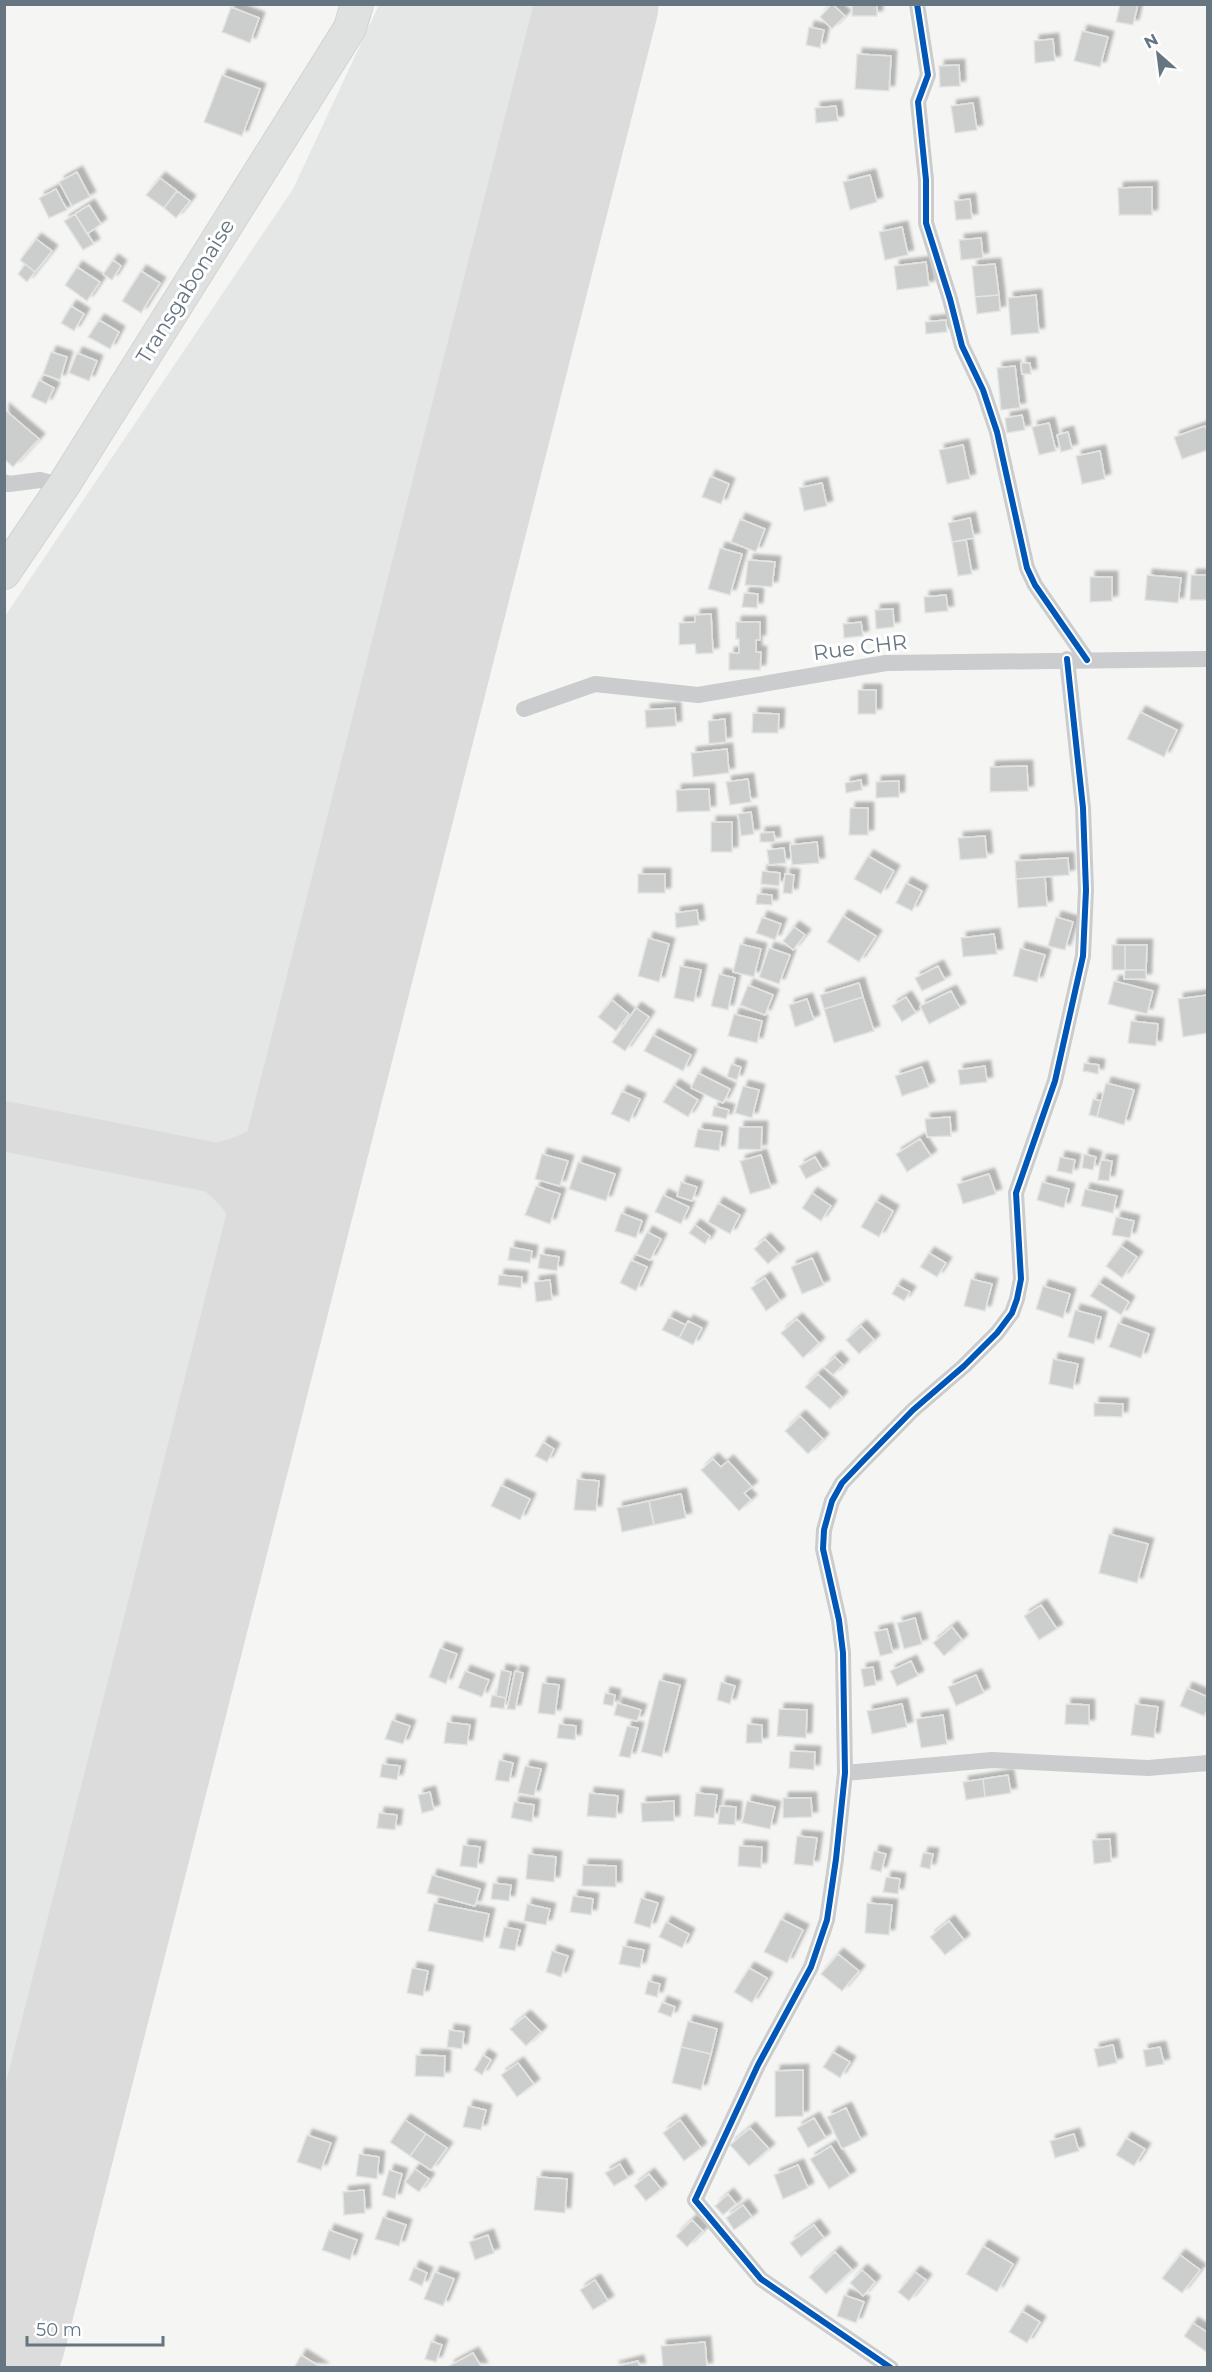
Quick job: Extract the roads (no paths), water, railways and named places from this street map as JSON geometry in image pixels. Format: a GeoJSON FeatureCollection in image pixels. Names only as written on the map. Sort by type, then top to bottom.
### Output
{"type":"FeatureCollection","features":[{"type":"Feature","properties":{"kind":"highway","name":"Transgabonaise"},"geometry":{"type":"LineString","coordinates":[[4,573],[63,486],[350,28],[357,4]]}},
{"type":"Feature","properties":{"kind":"street"},"geometry":{"type":"LineString","coordinates":[[917,4],[928,75],[918,102],[926,180],[926,223],[962,346],[983,390],[997,432],[1027,568],[1044,600],[1087,660]]}},
{"type":"Feature","properties":{"kind":"street"},"geometry":{"type":"LineString","coordinates":[[4,482],[9,484],[40,480],[63,486]]}},
{"type":"Feature","properties":{"kind":"street","name":"Rue CHR"},"geometry":{"type":"LineString","coordinates":[[524,709],[595,684],[698,695],[886,663],[1208,659]]}},
{"type":"Feature","properties":{"kind":"street"},"geometry":{"type":"LineString","coordinates":[[891,2367],[761,2280],[695,2200],[758,2065],[811,1967],[827,1920],[836,1859],[844,1773],[843,1653],[839,1620],[823,1549],[824,1530],[832,1501],[842,1483],[913,1410],[998,1333],[1012,1313],[1017,1299],[1021,1279],[1016,1193],[1055,1080],[1083,956],[1086,890],[1083,808],[1067,660]]}},
{"type":"Feature","properties":{"kind":"street"},"geometry":{"type":"LineString","coordinates":[[844,1773],[992,1760],[1148,1768],[1208,1763]]}}]}
